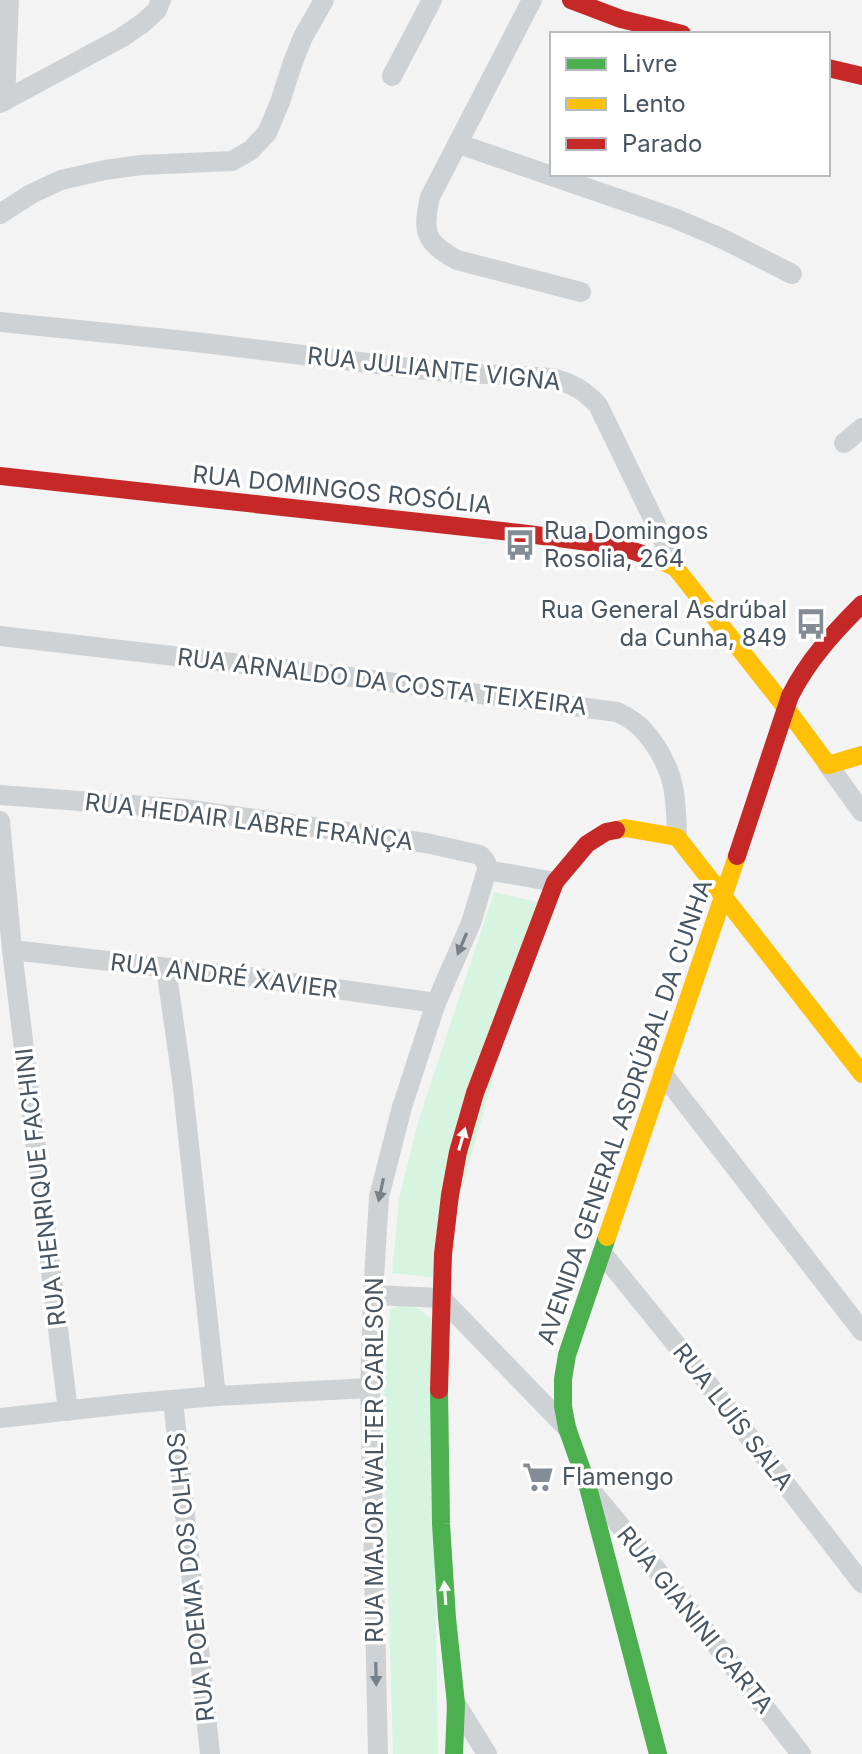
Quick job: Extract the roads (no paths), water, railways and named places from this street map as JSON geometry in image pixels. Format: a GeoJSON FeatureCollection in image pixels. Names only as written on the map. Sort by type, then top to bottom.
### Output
{"type":"FeatureCollection","features":[{"type":"Feature","properties":{"kind":"street"},"geometry":{"type":"LineString","coordinates":[[2,102],[9,0]]}},
{"type":"Feature","properties":{"kind":"street"},"geometry":{"type":"LineString","coordinates":[[2,102],[132,31],[157,10],[161,0]]}},
{"type":"Feature","properties":{"kind":"street"},"geometry":{"type":"LineString","coordinates":[[0,214],[61,180],[141,165],[232,161],[251,150],[267,133],[303,37],[324,0]]}},
{"type":"Feature","properties":{"kind":"street"},"geometry":{"type":"LineString","coordinates":[[392,76],[432,0]]}},
{"type":"Feature","properties":{"kind":"street"},"geometry":{"type":"LineString","coordinates":[[532,0],[430,197],[425,219],[428,237],[438,250],[457,260],[581,292]]}},
{"type":"Feature","properties":{"kind":"street"},"geometry":{"type":"LineString","coordinates":[[571,0],[617,27],[663,32]]}},
{"type":"Feature","properties":{"kind":"street"},"geometry":{"type":"LineString","coordinates":[[830,68],[862,76]]}},
{"type":"Feature","properties":{"kind":"street"},"geometry":{"type":"LineString","coordinates":[[459,144],[550,175]]}},
{"type":"Feature","properties":{"kind":"street"},"geometry":{"type":"LineString","coordinates":[[552,176],[674,218],[792,274]]}},
{"type":"Feature","properties":{"kind":"street","name":"RUA JULIANTE VIGNA"},"geometry":{"type":"LineString","coordinates":[[0,322],[434,371],[552,378],[570,383],[587,393],[598,405],[675,567],[828,765]]}},
{"type":"Feature","properties":{"kind":"street"},"geometry":{"type":"LineString","coordinates":[[844,443],[862,428]]}},
{"type":"Feature","properties":{"kind":"street","name":"RUA DOMINGOS ROSÓLIA"},"geometry":{"type":"LineString","coordinates":[[0,476],[593,542],[633,551],[675,567]]}},
{"type":"Feature","properties":{"kind":"street","name":"AVENIDA GENERAL ASDRÚBAL DA CUNHA"},"geometry":{"type":"LineString","coordinates":[[658,1754],[588,1487],[567,1428],[563,1379],[567,1355],[786,708],[796,685],[821,647],[862,604]]}},
{"type":"Feature","properties":{"kind":"street","name":"RUA ARNALDO DA COSTA TEIXEIRA"},"geometry":{"type":"LineString","coordinates":[[0,636],[312,672],[617,712],[634,719],[664,758],[676,796],[677,837]]}},
{"type":"Feature","properties":{"kind":"street"},"geometry":{"type":"LineString","coordinates":[[862,755],[828,765],[862,812]]}},
{"type":"Feature","properties":{"kind":"street","name":"RUA HEDAIR LABRE FRANÇA"},"geometry":{"type":"LineString","coordinates":[[0,795],[184,809],[426,843],[480,855],[486,862],[487,870]]}},
{"type":"Feature","properties":{"kind":"street","name":"RUA HENRIQUE FACHINI"},"geometry":{"type":"LineString","coordinates":[[0,821],[12,950],[68,1411]]}},
{"type":"Feature","properties":{"kind":"street"},"geometry":{"type":"LineString","coordinates":[[454,1754],[456,1704],[441,1524],[439,1376],[443,1254],[448,1210],[458,1152],[475,1093],[555,882],[587,844],[606,832],[625,828],[677,837],[862,1074]]}},
{"type":"Feature","properties":{"kind":"street"},"geometry":{"type":"LineString","coordinates":[[487,870],[555,882]]}},
{"type":"Feature","properties":{"kind":"street","name":"RUA MAJOR WALTER CARLSON"},"geometry":{"type":"LineString","coordinates":[[378,1754],[370,1388],[379,1197],[402,1107],[436,1003],[471,923],[487,870]]}},
{"type":"Feature","properties":{"kind":"street","name":"RUA ANDRÉ XAVIER"},"geometry":{"type":"LineString","coordinates":[[12,950],[258,978],[436,1003]]}},
{"type":"Feature","properties":{"kind":"street"},"geometry":{"type":"LineString","coordinates":[[166,968],[182,1080],[216,1396]]}},
{"type":"Feature","properties":{"kind":"street"},"geometry":{"type":"LineString","coordinates":[[663,1074],[862,1331]]}},
{"type":"Feature","properties":{"kind":"street","name":"RUA LUÍS SALA"},"geometry":{"type":"LineString","coordinates":[[602,1253],[862,1583]]}},
{"type":"Feature","properties":{"kind":"street"},"geometry":{"type":"LineString","coordinates":[[373,1295],[441,1298],[567,1428]]}},
{"type":"Feature","properties":{"kind":"street"},"geometry":{"type":"LineString","coordinates":[[0,1418],[216,1396],[370,1388]]}},
{"type":"Feature","properties":{"kind":"street","name":"RUA POEMA DOS OLHOS"},"geometry":{"type":"LineString","coordinates":[[173,1400],[210,1754]]}},
{"type":"Feature","properties":{"kind":"street","name":"RUA GIANINI CARTA"},"geometry":{"type":"LineString","coordinates":[[588,1487],[683,1602],[801,1754]]}},
{"type":"Feature","properties":{"kind":"street"},"geometry":{"type":"LineString","coordinates":[[456,1704],[487,1754]]}},
{"type":"Feature","properties":{"kind":"place","name":"Rua Domingos Rosolia, 264"},"geometry":{"type":"Point","coordinates":[520,545]}},
{"type":"Feature","properties":{"kind":"place","name":"Rua General Asdrúbal da Cunha, 849"},"geometry":{"type":"Point","coordinates":[811,624]}},
{"type":"Feature","properties":{"kind":"place","name":"Flamengo"},"geometry":{"type":"Point","coordinates":[538,1477]}}]}
